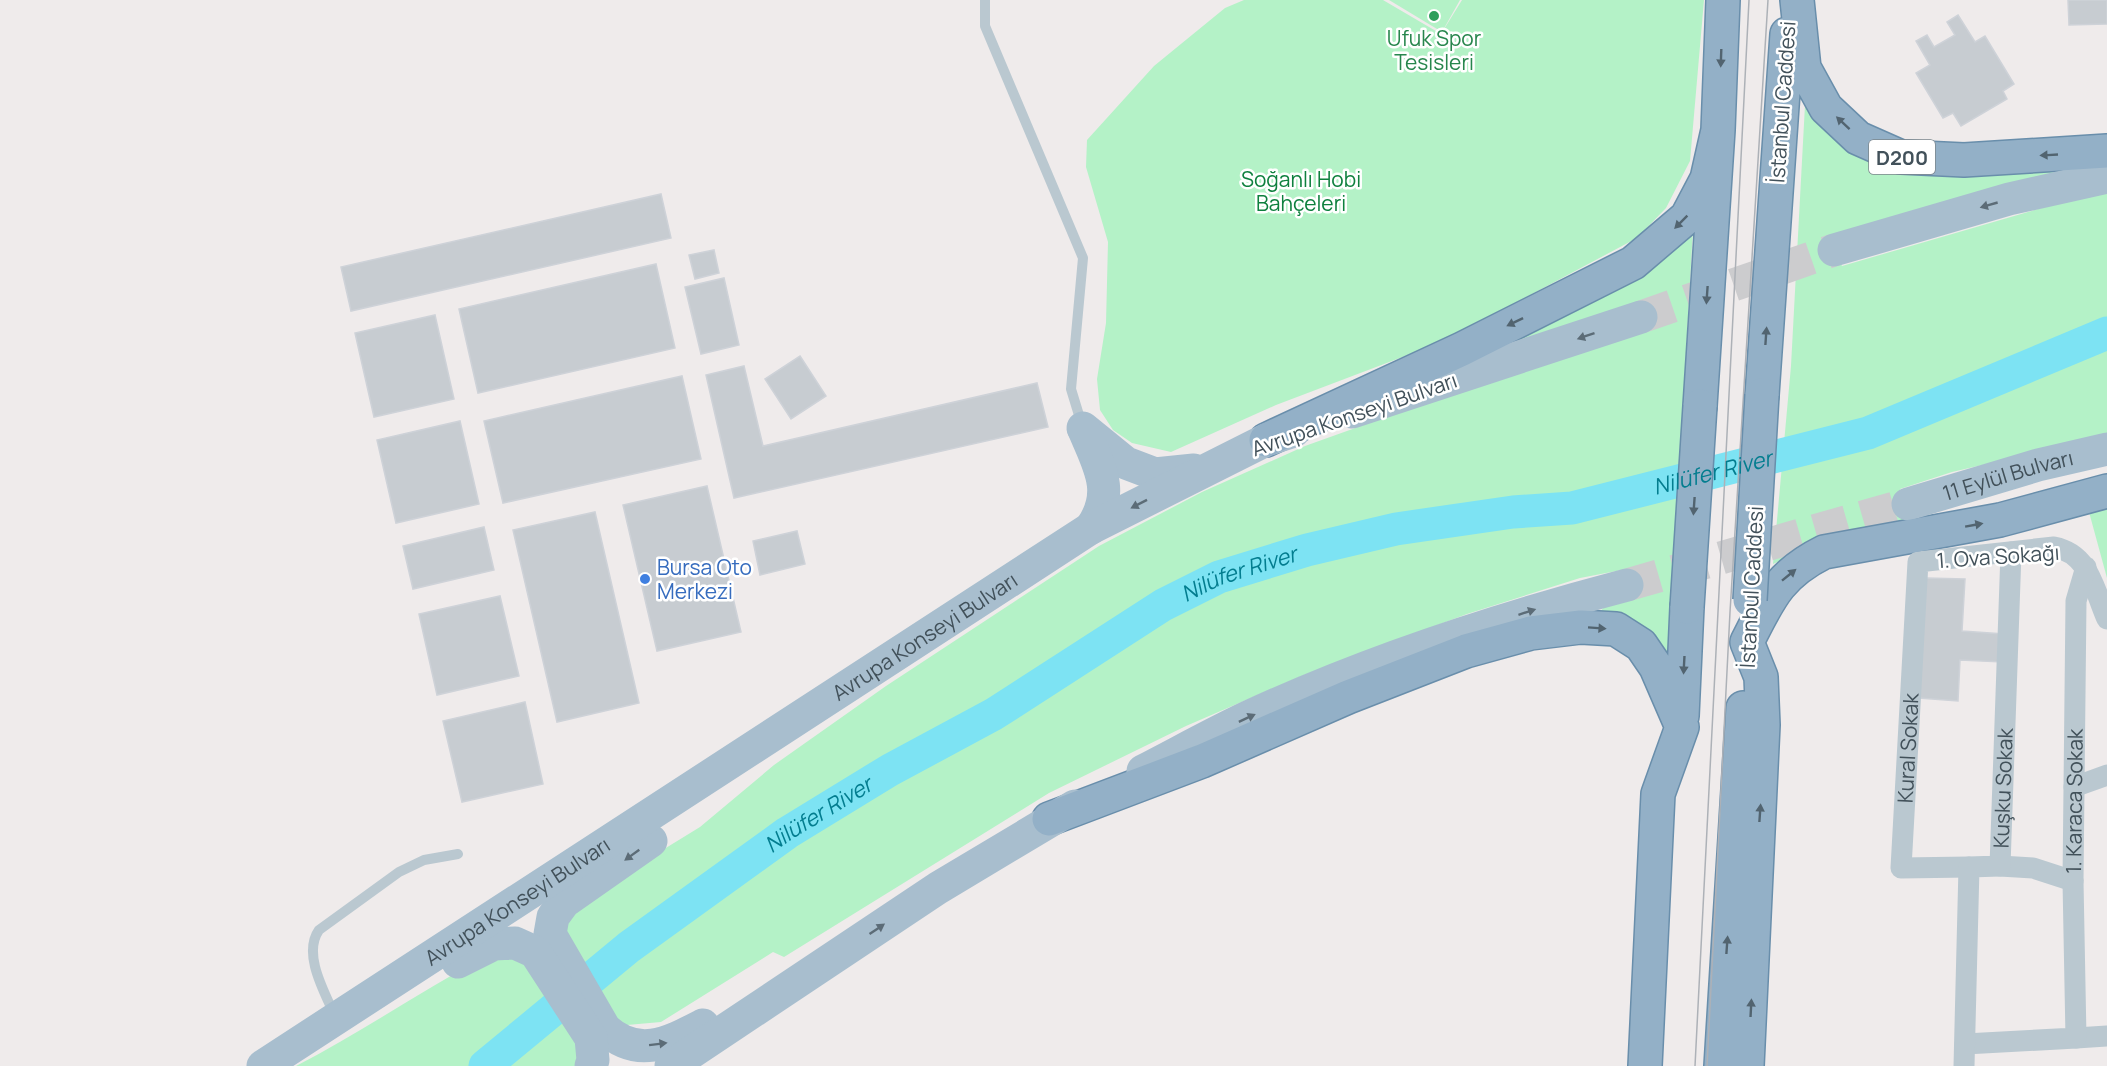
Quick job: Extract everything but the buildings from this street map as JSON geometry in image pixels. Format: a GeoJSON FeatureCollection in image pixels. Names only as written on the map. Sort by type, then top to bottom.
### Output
{"type":"FeatureCollection","features":[{"type":"Feature","properties":{"kind":"highway"},"geometry":{"type":"LineString","coordinates":[[1663,1066],[1687,607],[1718,130],[1723,0]]}},
{"type":"Feature","properties":{"kind":"highway","name":"İstanbul Caddesi"},"geometry":{"type":"LineString","coordinates":[[1744,1064],[1747,642],[1789,0]]}},
{"type":"Feature","properties":{"kind":"highway","name":"D200"},"geometry":{"type":"LineString","coordinates":[[1797,0],[1804,68],[1826,108],[1858,138],[1901,157],[1964,159],[2107,152]]}},
{"type":"Feature","properties":{"kind":"highway"},"geometry":{"type":"LineString","coordinates":[[1266,440],[1472,344],[1633,263],[1687,217],[1707,179],[1718,130]]}},
{"type":"Feature","properties":{"kind":"highway"},"geometry":{"type":"LineString","coordinates":[[1747,642],[1781,581],[1824,552],[2000,520],[2107,491]]}},
{"type":"Feature","properties":{"kind":"highway"},"geometry":{"type":"LineString","coordinates":[[1049,819],[1202,761],[1348,697],[1466,651],[1531,633],[1581,627],[1616,629],[1641,645],[1656,667],[1682,727],[1658,794],[1645,1066]]}},
{"type":"Feature","properties":{"kind":"main road"},"geometry":{"type":"LineString","coordinates":[[1834,250],[2008,199],[2107,177]]}},
{"type":"Feature","properties":{"kind":"main road","name":"Avrupa Konseyi Bulvarı"},"geometry":{"type":"LineString","coordinates":[[263,1066],[1090,528],[1266,440],[1641,317]]}},
{"type":"Feature","properties":{"kind":"main road"},"geometry":{"type":"LineString","coordinates":[[1083,428],[1126,463],[1155,474],[1208,469]]}},
{"type":"Feature","properties":{"kind":"main road"},"geometry":{"type":"LineString","coordinates":[[1083,428],[1099,465],[1106,491],[1101,513],[1090,528]]}},
{"type":"Feature","properties":{"kind":"main road","name":"11 Eylül Bulvarı"},"geometry":{"type":"LineString","coordinates":[[1908,504],[2038,465],[2107,449]]}},
{"type":"Feature","properties":{"kind":"main road"},"geometry":{"type":"LineString","coordinates":[[671,1066],[938,888],[1049,819],[1248,717],[1358,672],[1521,614],[1627,585]]}},
{"type":"Feature","properties":{"kind":"main road"},"geometry":{"type":"LineString","coordinates":[[851,948],[666,1044],[637,1046],[616,1039],[596,1044],[545,950],[553,917],[564,902],[836,711],[913,643]]}},
{"type":"Feature","properties":{"kind":"main road"},"geometry":{"type":"LineString","coordinates":[[273,1066],[347,1030],[463,959],[494,944],[515,943],[545,950]]}},
{"type":"Feature","properties":{"kind":"main road"},"geometry":{"type":"LineString","coordinates":[[711,1066],[851,948]]}},
{"type":"Feature","properties":{"kind":"street","name":"1. Ova Sokağı"},"geometry":{"type":"LineString","coordinates":[[1918,562],[2054,547],[2070,550],[2086,567],[2107,619]]}},
{"type":"Feature","properties":{"kind":"street","name":"Kuşku Sokak"},"geometry":{"type":"LineString","coordinates":[[1964,1066],[1970,867],[2000,866],[2011,552]]}},
{"type":"Feature","properties":{"kind":"street","name":"Kural Sokak"},"geometry":{"type":"LineString","coordinates":[[1918,562],[1900,867],[1970,867]]}},
{"type":"Feature","properties":{"kind":"street","name":"1. Karaca Sokak"},"geometry":{"type":"LineString","coordinates":[[2076,1038],[2073,881],[2076,601],[2086,567]]}},
{"type":"Feature","properties":{"kind":"street"},"geometry":{"type":"LineString","coordinates":[[2074,787],[2107,775]]}},
{"type":"Feature","properties":{"kind":"street"},"geometry":{"type":"LineString","coordinates":[[2000,866],[2033,868],[2073,881]]}},
{"type":"Feature","properties":{"kind":"street"},"geometry":{"type":"LineString","coordinates":[[1965,1044],[2107,1036]]}},
{"type":"Feature","properties":{"kind":"lane"},"geometry":{"type":"LineString","coordinates":[[985,0],[985,26],[1083,258],[1071,389],[1083,428]]}},
{"type":"Feature","properties":{"kind":"lane"},"geometry":{"type":"LineString","coordinates":[[336,1020],[324,991],[313,953],[314,939],[319,930],[399,872],[424,860],[458,854]]}},
{"type":"Feature","properties":{"kind":"green space","name":"Soğanlı Hobi Bahçeleri"},"geometry":{"type":"Polygon","coordinates":[[[1244,0],[1383,0],[1441,34],[1462,0],[1704,0],[1690,161],[1666,208],[1637,238],[1442,342],[1276,405],[1171,452],[1132,443],[1113,430],[1100,410],[1097,379],[1106,323],[1108,242],[1086,167],[1087,140],[1154,66],[1225,8],[1244,0]]]}},
{"type":"Feature","properties":{"kind":"green space","name":"Ufuk Spor Tesisleri"},"geometry":{"type":"Polygon","coordinates":[[[1389,0],[1460,0],[1442,32],[1389,0]]]}},
{"type":"Feature","properties":{"kind":"green space"},"geometry":{"type":"Polygon","coordinates":[[[1805,105],[1825,127],[1862,156],[2106,163],[1831,240],[1842,266],[2107,189],[2107,436],[1952,472],[1900,489],[1912,525],[1817,544],[1773,564],[1791,366],[1805,105]]]}},
{"type":"Feature","properties":{"kind":"green space"},"geometry":{"type":"Polygon","coordinates":[[[1693,229],[1669,654],[1655,639],[1598,614],[1605,606],[1631,599],[1627,569],[1580,578],[1467,614],[1304,675],[1186,726],[1049,793],[784,957],[773,952],[661,1022],[627,1025],[609,1017],[560,918],[599,889],[700,827],[774,765],[886,686],[1099,546],[1202,492],[1305,446],[1509,373],[1479,357],[1693,229]]]}},
{"type":"Feature","properties":{"kind":"green space"},"geometry":{"type":"Polygon","coordinates":[[[2107,507],[2107,578],[2089,512],[2107,507]]]}},
{"type":"Feature","properties":{"kind":"green space"},"geometry":{"type":"Polygon","coordinates":[[[490,954],[519,954],[578,1038],[579,1061],[575,1066],[296,1066],[441,981],[490,954]]]}},
{"type":"Feature","properties":{"kind":"waterway","name":"Nilüfer River"},"geometry":{"type":"LineString","coordinates":[[485,1066],[629,947],[787,833],[890,770],[994,714],[1163,605],[1219,577],[1307,550],[1396,529],[1513,512],[1572,508],[1868,433],[2107,333]]}},
{"type":"Feature","properties":{"kind":"tunnel"},"geometry":{"type":"LineString","coordinates":[[1641,317],[1834,250]]}},
{"type":"Feature","properties":{"kind":"tunnel"},"geometry":{"type":"LineString","coordinates":[[1627,585],[1908,504]]}},
{"type":"Feature","properties":{"kind":"tram line"},"geometry":{"type":"LineString","coordinates":[[1695,1066],[1749,0]]}},
{"type":"Feature","properties":{"kind":"tram line"},"geometry":{"type":"LineString","coordinates":[[1707,1066],[1730,612],[1768,0]]}},
{"type":"Feature","properties":{"kind":"place","name":"Ufuk Spor Tesisleri"},"geometry":{"type":"Point","coordinates":[1434,16]}},
{"type":"Feature","properties":{"kind":"place","name":"Bursa Oto Merkezi"},"geometry":{"type":"Point","coordinates":[645,579]}}]}
